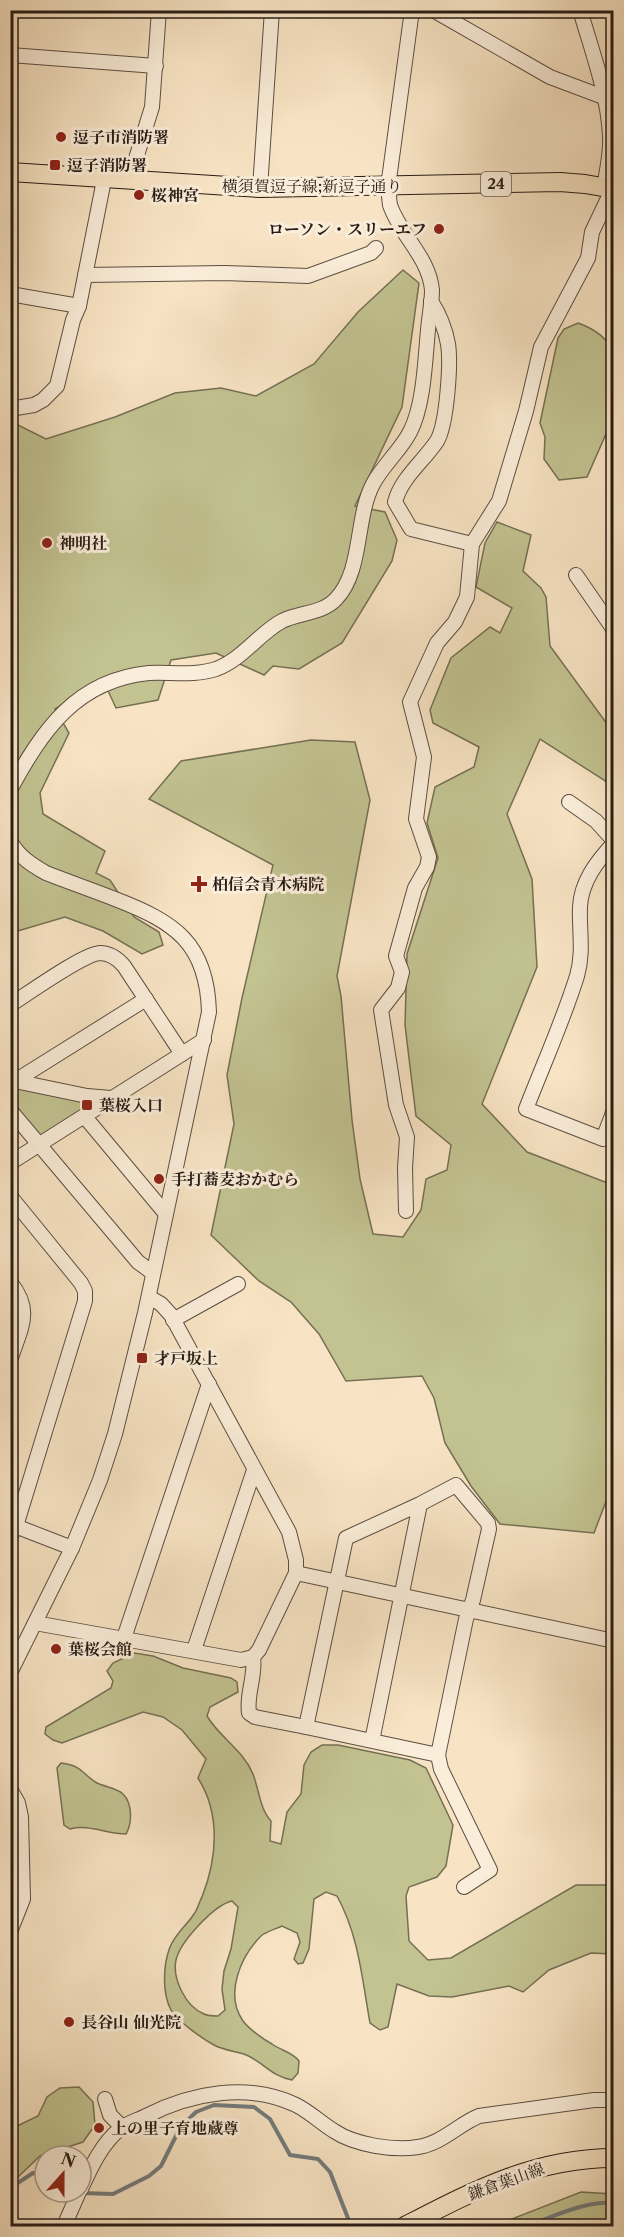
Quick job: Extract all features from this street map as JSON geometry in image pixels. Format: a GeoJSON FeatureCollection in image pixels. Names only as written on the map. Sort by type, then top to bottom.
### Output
{"type":"FeatureCollection","features":[{"type":"Feature","properties":{"kind":"main road","name":"横須賀逗子線;新逗子通り"},"geometry":{"type":"LineString","coordinates":[[10,172],[104,180],[260,188],[560,182],[610,188]]}},
{"type":"Feature","properties":{"kind":"main road","name":"鎌倉葉山線"},"geometry":{"type":"LineString","coordinates":[[405,2226],[466,2194],[515,2174],[561,2162],[614,2158]]}},
{"type":"Feature","properties":{"kind":"street"},"geometry":{"type":"LineString","coordinates":[[129,181],[152,107],[159,10]]}},
{"type":"Feature","properties":{"kind":"street"},"geometry":{"type":"LineString","coordinates":[[260,188],[272,10]]}},
{"type":"Feature","properties":{"kind":"street"},"geometry":{"type":"LineString","coordinates":[[10,790],[50,725],[64,710],[87,693],[118,679],[148,673],[195,673],[214,670],[233,662],[265,632],[283,621],[323,609],[345,588],[351,574],[366,501],[373,484],[402,446],[417,412],[431,301],[429,274],[390,205],[388,187],[412,10]]}},
{"type":"Feature","properties":{"kind":"street"},"geometry":{"type":"LineString","coordinates":[[433,10],[526,65],[550,77],[609,99]]}},
{"type":"Feature","properties":{"kind":"street"},"geometry":{"type":"LineString","coordinates":[[406,1211],[406,1137],[396,1105],[381,1010],[398,987],[402,972],[396,956],[415,888],[427,867],[429,857],[416,819],[424,758],[410,702],[436,643],[455,622],[467,597],[472,544],[499,501],[541,347],[588,258],[592,232],[610,188],[609,99],[580,10]]}},
{"type":"Feature","properties":{"kind":"street"},"geometry":{"type":"LineString","coordinates":[[10,55],[156,66]]}},
{"type":"Feature","properties":{"kind":"street"},"geometry":{"type":"LineString","coordinates":[[10,409],[34,405],[44,400],[57,386],[73,320],[79,306],[104,180]]}},
{"type":"Feature","properties":{"kind":"street"},"geometry":{"type":"LineString","coordinates":[[85,275],[236,273],[308,276],[371,253],[376,248]]}},
{"type":"Feature","properties":{"kind":"street"},"geometry":{"type":"LineString","coordinates":[[10,294],[79,306]]}},
{"type":"Feature","properties":{"kind":"street"},"geometry":{"type":"LineString","coordinates":[[431,301],[442,319],[449,346],[445,418],[438,439],[398,490],[394,502],[411,529],[472,544]]}},
{"type":"Feature","properties":{"kind":"street"},"geometry":{"type":"LineString","coordinates":[[576,575],[614,630]]}},
{"type":"Feature","properties":{"kind":"street"},"geometry":{"type":"LineString","coordinates":[[569,802],[596,821],[614,842],[589,874],[583,890],[580,906],[582,947],[576,978],[526,1109],[603,1139],[614,1110]]}},
{"type":"Feature","properties":{"kind":"street"},"geometry":{"type":"LineString","coordinates":[[10,842],[29,864],[46,873],[159,917],[180,933],[195,952],[204,972],[209,1012],[149,1297],[116,1434],[72,1548],[10,1673]]}},
{"type":"Feature","properties":{"kind":"street"},"geometry":{"type":"LineString","coordinates":[[10,1005],[90,956],[99,953],[109,954],[117,958],[182,1054]]}},
{"type":"Feature","properties":{"kind":"street"},"geometry":{"type":"LineString","coordinates":[[13,1080],[146,999]]}},
{"type":"Feature","properties":{"kind":"street"},"geometry":{"type":"LineString","coordinates":[[10,1163],[204,1040]]}},
{"type":"Feature","properties":{"kind":"street"},"geometry":{"type":"LineString","coordinates":[[13,1080],[87,1096],[111,1098]]}},
{"type":"Feature","properties":{"kind":"street"},"geometry":{"type":"LineString","coordinates":[[10,1110],[138,1262],[153,1272]]}},
{"type":"Feature","properties":{"kind":"street"},"geometry":{"type":"LineString","coordinates":[[85,1117],[166,1214]]}},
{"type":"Feature","properties":{"kind":"street"},"geometry":{"type":"LineString","coordinates":[[10,1196],[81,1282],[85,1291],[86,1300],[12,1529],[72,1548]]}},
{"type":"Feature","properties":{"kind":"street"},"geometry":{"type":"LineString","coordinates":[[10,1282],[21,1295],[24,1305],[24,1316],[10,1361]]}},
{"type":"Feature","properties":{"kind":"street"},"geometry":{"type":"LineString","coordinates":[[173,1320],[238,1284]]}},
{"type":"Feature","properties":{"kind":"street"},"geometry":{"type":"LineString","coordinates":[[35,1623],[241,1660],[253,1657],[259,1650],[296,1573],[293,1544],[254,1470],[173,1320],[160,1304],[149,1297]]}},
{"type":"Feature","properties":{"kind":"street"},"geometry":{"type":"LineString","coordinates":[[124,1638],[208,1384]]}},
{"type":"Feature","properties":{"kind":"street"},"geometry":{"type":"LineString","coordinates":[[194,1650],[254,1470]]}},
{"type":"Feature","properties":{"kind":"street"},"geometry":{"type":"LineString","coordinates":[[306,1727],[346,1538],[456,1485],[488,1523],[489,1529],[438,1755],[441,1769],[490,1869],[464,1887]]}},
{"type":"Feature","properties":{"kind":"street"},"geometry":{"type":"LineString","coordinates":[[372,1741],[420,1504]]}},
{"type":"Feature","properties":{"kind":"street"},"geometry":{"type":"LineString","coordinates":[[296,1573],[470,1608],[614,1641]]}},
{"type":"Feature","properties":{"kind":"street"},"geometry":{"type":"LineString","coordinates":[[253,1657],[255,1668],[248,1705],[249,1713],[255,1717],[438,1755]]}},
{"type":"Feature","properties":{"kind":"street"},"geometry":{"type":"LineString","coordinates":[[614,1760],[614,1769]]}},
{"type":"Feature","properties":{"kind":"street"},"geometry":{"type":"LineString","coordinates":[[10,1789],[18,1803],[21,1817],[23,1899],[10,1932]]}},
{"type":"Feature","properties":{"kind":"street"},"geometry":{"type":"LineString","coordinates":[[93,2166],[102,2149],[122,2127],[178,2102],[205,2095],[237,2093],[264,2096],[297,2106],[336,2133],[353,2140],[370,2145],[417,2147],[431,2144],[468,2121],[486,2114],[594,2100],[614,2103]]}},
{"type":"Feature","properties":{"kind":"street"},"geometry":{"type":"LineString","coordinates":[[105,2099],[110,2115],[122,2127]]}},
{"type":"Feature","properties":{"kind":"street"},"geometry":{"type":"LineString","coordinates":[[64,2226],[74,2204]]}},
{"type":"Feature","properties":{"kind":"green space"},"geometry":{"type":"Polygon","coordinates":[[[403,270],[419,283],[402,407],[355,506],[385,512],[397,540],[392,561],[342,643],[299,669],[273,666],[264,675],[216,653],[171,660],[158,700],[116,708],[103,680],[55,709],[69,733],[40,793],[43,814],[105,851],[96,873],[110,880],[134,917],[159,932],[163,945],[142,954],[103,931],[65,917],[11,933],[10,421],[46,439],[115,417],[175,393],[221,388],[256,396],[314,364],[358,312],[403,270]]]}},
{"type":"Feature","properties":{"kind":"green space"},"geometry":{"type":"Polygon","coordinates":[[[578,323],[598,334],[613,352],[613,418],[587,477],[559,480],[544,459],[545,437],[540,423],[558,338],[564,329],[578,323]]]}},
{"type":"Feature","properties":{"kind":"green space"},"geometry":{"type":"Polygon","coordinates":[[[497,522],[531,535],[523,571],[541,588],[546,597],[550,646],[613,732],[613,786],[540,739],[507,814],[532,879],[537,967],[482,1104],[527,1152],[613,1185],[613,1483],[594,1533],[500,1524],[471,1486],[445,1443],[434,1398],[422,1376],[346,1381],[319,1334],[291,1302],[259,1281],[211,1235],[234,1124],[227,1075],[242,998],[273,865],[149,799],[181,761],[311,740],[355,742],[370,800],[337,976],[360,1179],[373,1234],[403,1237],[421,1210],[426,1179],[447,1170],[451,1145],[416,1116],[405,1025],[407,954],[438,858],[427,823],[435,787],[474,767],[479,747],[433,723],[430,710],[451,658],[490,627],[500,633],[512,608],[476,587],[485,543],[497,522]]]}},
{"type":"Feature","properties":{"kind":"green space"},"geometry":{"type":"Polygon","coordinates":[[[11,1086],[85,1100],[83,1110],[44,1136],[34,1133],[11,1103],[11,1086]]]}},
{"type":"Feature","properties":{"kind":"green space"},"geometry":{"type":"Polygon","coordinates":[[[134,1653],[153,1656],[183,1668],[231,1678],[237,1682],[238,1692],[210,1707],[207,1716],[249,1766],[262,1805],[271,1821],[270,1841],[281,1844],[287,1812],[301,1794],[304,1765],[311,1752],[322,1745],[338,1745],[410,1760],[426,1768],[453,1825],[446,1866],[437,1877],[409,1887],[406,1896],[409,1941],[428,1960],[451,1958],[576,1885],[613,1885],[613,1954],[591,1953],[549,1970],[523,1992],[509,1986],[452,1997],[429,1996],[397,1984],[388,2027],[380,2030],[370,2023],[359,1958],[344,1911],[337,1896],[326,1892],[314,1899],[309,1949],[303,1963],[298,1964],[294,1959],[300,1942],[297,1933],[282,1926],[263,1934],[254,1944],[237,1976],[235,1988],[237,2010],[243,2021],[260,2037],[296,2058],[299,2061],[298,2073],[292,2080],[284,2078],[251,2057],[203,2039],[171,2010],[164,1979],[170,1947],[175,1937],[197,1910],[211,1867],[213,1821],[210,1806],[198,1778],[206,1759],[182,1730],[163,1717],[143,1712],[62,1743],[45,1734],[46,1727],[111,1688],[113,1681],[107,1671],[113,1663],[134,1653]],[[232,1901],[216,1909],[191,1934],[176,1960],[176,1975],[182,1992],[191,2005],[207,2015],[218,2016],[225,2010],[222,1989],[224,1971],[231,1949],[238,1907],[232,1901]]]}},
{"type":"Feature","properties":{"kind":"green space"},"geometry":{"type":"Polygon","coordinates":[[[61,1763],[78,1768],[97,1783],[123,1794],[129,1803],[130,1814],[126,1834],[84,1828],[70,1829],[64,1825],[57,1768],[61,1763]]]}},
{"type":"Feature","properties":{"kind":"green space"},"geometry":{"type":"Polygon","coordinates":[[[79,2087],[93,2102],[95,2125],[83,2142],[77,2144],[33,2144],[33,2163],[11,2182],[11,2129],[38,2116],[47,2097],[60,2088],[79,2087]]]}},
{"type":"Feature","properties":{"kind":"green space"},"geometry":{"type":"Polygon","coordinates":[[[581,2192],[613,2194],[613,2226],[494,2226],[581,2192]]]}},
{"type":"Feature","properties":{"kind":"waterway"},"geometry":{"type":"LineString","coordinates":[[93,2193],[113,2194],[149,2176],[161,2166],[180,2128],[196,2112],[214,2105],[254,2107],[270,2119],[290,2155],[318,2159],[330,2172],[351,2226]]}},
{"type":"Feature","properties":{"kind":"waterway"},"geometry":{"type":"LineString","coordinates":[[10,2188],[33,2173]]}},
{"type":"Feature","properties":{"kind":"waterway"},"geometry":{"type":"LineString","coordinates":[[527,2226],[592,2204],[614,2203]]}},
{"type":"Feature","properties":{"kind":"place","name":"逗子市消防署"},"geometry":{"type":"Point","coordinates":[61,137]}},
{"type":"Feature","properties":{"kind":"place","name":"逗子消防署"},"geometry":{"type":"Point","coordinates":[55,165]}},
{"type":"Feature","properties":{"kind":"place","name":"桜神宮"},"geometry":{"type":"Point","coordinates":[139,195]}},
{"type":"Feature","properties":{"kind":"place","name":"ローソン・スリーエフ"},"geometry":{"type":"Point","coordinates":[439,229]}},
{"type":"Feature","properties":{"kind":"place","name":"神明社"},"geometry":{"type":"Point","coordinates":[47,543]}},
{"type":"Feature","properties":{"kind":"place","name":"柏信会青木病院"},"geometry":{"type":"Point","coordinates":[199,884]}},
{"type":"Feature","properties":{"kind":"place","name":"葉桜入口"},"geometry":{"type":"Point","coordinates":[87,1105]}},
{"type":"Feature","properties":{"kind":"place","name":"手打蕎麦おかむら"},"geometry":{"type":"Point","coordinates":[159,1179]}},
{"type":"Feature","properties":{"kind":"place","name":"才戸坂上"},"geometry":{"type":"Point","coordinates":[142,1358]}},
{"type":"Feature","properties":{"kind":"place","name":"葉桜会館"},"geometry":{"type":"Point","coordinates":[56,1649]}},
{"type":"Feature","properties":{"kind":"place","name":"長谷山 仙光院"},"geometry":{"type":"Point","coordinates":[69,2022]}},
{"type":"Feature","properties":{"kind":"place","name":"上の里子育地蔵尊"},"geometry":{"type":"Point","coordinates":[99,2128]}}]}
